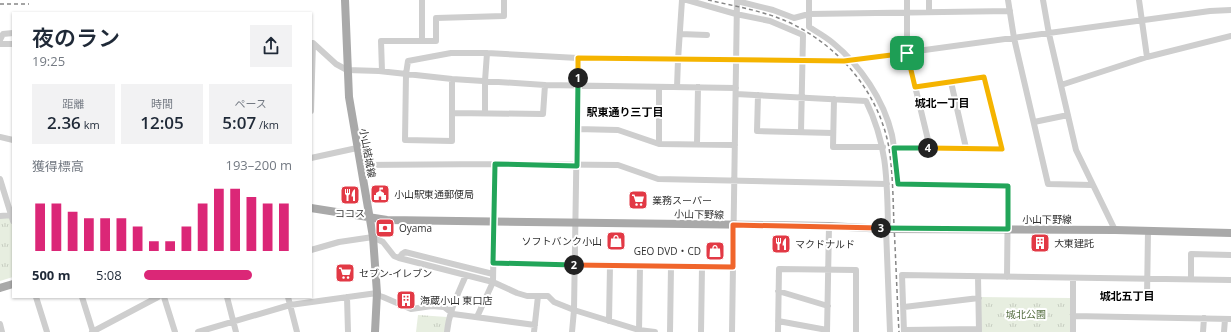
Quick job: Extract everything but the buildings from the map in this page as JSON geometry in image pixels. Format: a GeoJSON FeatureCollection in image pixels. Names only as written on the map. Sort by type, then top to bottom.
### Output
{"type":"FeatureCollection","features":[{"type":"Feature","properties":{"kind":"main road","name":"小山結城線"},"geometry":{"type":"LineString","coordinates":[[345,0],[349,97],[373,237],[377,294],[376,332]]}},
{"type":"Feature","properties":{"kind":"main road","name":"小山下野線"},"geometry":{"type":"LineString","coordinates":[[312,208],[387,220],[1115,230],[1231,233]]}},
{"type":"Feature","properties":{"kind":"main road"},"geometry":{"type":"LineString","coordinates":[[0,288],[12,284]]}},
{"type":"Feature","properties":{"kind":"street"},"geometry":{"type":"LineString","coordinates":[[422,0],[422,41]]}},
{"type":"Feature","properties":{"kind":"street"},"geometry":{"type":"LineString","coordinates":[[382,71],[381,41],[436,41],[436,18],[504,16],[504,0]]}},
{"type":"Feature","properties":{"kind":"street"},"geometry":{"type":"LineString","coordinates":[[677,87],[682,0]]}},
{"type":"Feature","properties":{"kind":"street"},"geometry":{"type":"LineString","coordinates":[[687,0],[736,14],[770,21],[803,35],[801,132]]}},
{"type":"Feature","properties":{"kind":"street"},"geometry":{"type":"LineString","coordinates":[[809,0],[809,28],[832,42],[851,60],[879,100],[888,120],[894,148],[898,184],[1008,186],[1006,277]]}},
{"type":"Feature","properties":{"kind":"street"},"geometry":{"type":"LineString","coordinates":[[907,0],[907,53],[930,148]]}},
{"type":"Feature","properties":{"kind":"street"},"geometry":{"type":"LineString","coordinates":[[929,0],[929,12]]}},
{"type":"Feature","properties":{"kind":"street"},"geometry":{"type":"LineString","coordinates":[[1008,0],[1014,38],[1048,184],[1092,185]]}},
{"type":"Feature","properties":{"kind":"street"},"geometry":{"type":"LineString","coordinates":[[1043,0],[1049,34],[1076,150],[1115,230]]}},
{"type":"Feature","properties":{"kind":"street"},"geometry":{"type":"LineString","coordinates":[[1139,0],[1147,57]]}},
{"type":"Feature","properties":{"kind":"street"},"geometry":{"type":"LineString","coordinates":[[732,332],[737,1],[773,10],[794,18],[809,14],[1010,11]]}},
{"type":"Feature","properties":{"kind":"street"},"geometry":{"type":"LineString","coordinates":[[452,79],[452,141],[405,140],[406,74],[408,61],[451,53],[678,60],[802,62],[851,60],[1231,10]]}},
{"type":"Feature","properties":{"kind":"street"},"geometry":{"type":"LineString","coordinates":[[0,40],[3,34],[12,33]]}},
{"type":"Feature","properties":{"kind":"street"},"geometry":{"type":"LineString","coordinates":[[680,34],[707,35]]}},
{"type":"Feature","properties":{"kind":"street"},"geometry":{"type":"LineString","coordinates":[[1061,86],[1147,57],[1231,36]]}},
{"type":"Feature","properties":{"kind":"street"},"geometry":{"type":"LineString","coordinates":[[312,76],[313,42],[336,64],[347,70],[382,71],[452,79],[545,85],[698,87],[758,95],[866,101],[876,124],[883,147],[887,184],[888,224],[886,228],[890,332]]}},
{"type":"Feature","properties":{"kind":"street"},"geometry":{"type":"LineString","coordinates":[[0,44],[12,44]]}},
{"type":"Feature","properties":{"kind":"street"},"geometry":{"type":"LineString","coordinates":[[485,113],[487,53]]}},
{"type":"Feature","properties":{"kind":"street"},"geometry":{"type":"LineString","coordinates":[[572,332],[576,222],[578,58]]}},
{"type":"Feature","properties":{"kind":"street"},"geometry":{"type":"LineString","coordinates":[[894,148],[1002,149],[984,77],[915,87]]}},
{"type":"Feature","properties":{"kind":"street"},"geometry":{"type":"LineString","coordinates":[[951,82],[966,148]]}},
{"type":"Feature","properties":{"kind":"street"},"geometry":{"type":"LineString","coordinates":[[452,113],[543,114],[545,85]]}},
{"type":"Feature","properties":{"kind":"street"},"geometry":{"type":"LineString","coordinates":[[659,87],[659,144]]}},
{"type":"Feature","properties":{"kind":"street"},"geometry":{"type":"LineString","coordinates":[[697,144],[698,87]]}},
{"type":"Feature","properties":{"kind":"street"},"geometry":{"type":"LineString","coordinates":[[758,95],[757,132],[833,132]]}},
{"type":"Feature","properties":{"kind":"street"},"geometry":{"type":"LineString","coordinates":[[834,99],[833,147],[883,147]]}},
{"type":"Feature","properties":{"kind":"street"},"geometry":{"type":"LineString","coordinates":[[1034,122],[1068,115]]}},
{"type":"Feature","properties":{"kind":"street"},"geometry":{"type":"LineString","coordinates":[[577,129],[618,130],[659,144],[735,145]]}},
{"type":"Feature","properties":{"kind":"street"},"geometry":{"type":"LineString","coordinates":[[0,138],[12,140]]}},
{"type":"Feature","properties":{"kind":"street"},"geometry":{"type":"LineString","coordinates":[[312,158],[357,148]]}},
{"type":"Feature","properties":{"kind":"street"},"geometry":{"type":"LineString","coordinates":[[477,317],[493,282],[495,164]]}},
{"type":"Feature","properties":{"kind":"street"},"geometry":{"type":"LineString","coordinates":[[360,165],[618,165],[658,179],[887,184]]}},
{"type":"Feature","properties":{"kind":"street"},"geometry":{"type":"LineString","coordinates":[[0,179],[12,217],[0,216]]}},
{"type":"Feature","properties":{"kind":"street"},"geometry":{"type":"LineString","coordinates":[[778,321],[827,331],[829,226]]}},
{"type":"Feature","properties":{"kind":"street"},"geometry":{"type":"LineString","coordinates":[[1147,297],[1148,231]]}},
{"type":"Feature","properties":{"kind":"street"},"geometry":{"type":"LineString","coordinates":[[312,250],[339,242],[373,237],[383,242],[394,256],[399,258],[493,282],[527,296],[548,296],[554,302],[574,310],[639,331],[655,332]]}},
{"type":"Feature","properties":{"kind":"street"},"geometry":{"type":"LineString","coordinates":[[399,258],[405,252],[493,274]]}},
{"type":"Feature","properties":{"kind":"street"},"geometry":{"type":"LineString","coordinates":[[1191,279],[1191,254],[1231,255]]}},
{"type":"Feature","properties":{"kind":"street"},"geometry":{"type":"LineString","coordinates":[[493,263],[733,267]]}},
{"type":"Feature","properties":{"kind":"street"},"geometry":{"type":"LineString","coordinates":[[609,321],[610,266]]}},
{"type":"Feature","properties":{"kind":"street"},"geometry":{"type":"LineString","coordinates":[[639,331],[640,266]]}},
{"type":"Feature","properties":{"kind":"street"},"geometry":{"type":"LineString","coordinates":[[447,332],[448,319],[464,274],[465,267]]}},
{"type":"Feature","properties":{"kind":"street"},"geometry":{"type":"LineString","coordinates":[[670,332],[671,267]]}},
{"type":"Feature","properties":{"kind":"street"},"geometry":{"type":"LineString","coordinates":[[701,332],[702,267]]}},
{"type":"Feature","properties":{"kind":"street"},"geometry":{"type":"LineString","coordinates":[[778,332],[779,269],[856,270],[856,332]]}},
{"type":"Feature","properties":{"kind":"street"},"geometry":{"type":"LineString","coordinates":[[978,277],[979,330],[904,331],[902,275],[1231,280]]}},
{"type":"Feature","properties":{"kind":"street"},"geometry":{"type":"LineString","coordinates":[[1073,332],[1074,278]]}},
{"type":"Feature","properties":{"kind":"street"},"geometry":{"type":"LineString","coordinates":[[778,291],[828,306]]}},
{"type":"Feature","properties":{"kind":"street"},"geometry":{"type":"LineString","coordinates":[[198,332],[290,305],[377,294],[411,310],[432,306],[444,308],[453,314],[535,325]]}},
{"type":"Feature","properties":{"kind":"street"},"geometry":{"type":"LineString","coordinates":[[534,332],[538,296]]}},
{"type":"Feature","properties":{"kind":"street"},"geometry":{"type":"LineString","coordinates":[[348,297],[348,332]]}},
{"type":"Feature","properties":{"kind":"street"},"geometry":{"type":"LineString","coordinates":[[36,298],[47,332]]}},
{"type":"Feature","properties":{"kind":"street"},"geometry":{"type":"LineString","coordinates":[[82,298],[93,332],[156,298]]}},
{"type":"Feature","properties":{"kind":"street"},"geometry":{"type":"LineString","coordinates":[[164,298],[175,332]]}},
{"type":"Feature","properties":{"kind":"street"},"geometry":{"type":"LineString","coordinates":[[227,298],[236,332]]}},
{"type":"Feature","properties":{"kind":"street"},"geometry":{"type":"LineString","coordinates":[[288,298],[297,332]]}},
{"type":"Feature","properties":{"kind":"street"},"geometry":{"type":"LineString","coordinates":[[904,307],[979,298]]}},
{"type":"Feature","properties":{"kind":"street"},"geometry":{"type":"LineString","coordinates":[[1073,316],[1228,319],[1224,332]]}},
{"type":"Feature","properties":{"kind":"street"},"geometry":{"type":"LineString","coordinates":[[1203,332],[1204,318]]}},
{"type":"Feature","properties":{"kind":"street"},"geometry":{"type":"LineString","coordinates":[[0,324],[2,332]]}},
{"type":"Feature","properties":{"kind":"green space"},"geometry":{"type":"Polygon","coordinates":[[[10,217],[12,223],[12,277],[0,281],[0,218],[10,217]]]}},
{"type":"Feature","properties":{"kind":"green space","name":"城北公園"},"geometry":{"type":"Polygon","coordinates":[[[981,297],[1070,298],[1071,332],[981,332],[981,297]]]}},
{"type":"Feature","properties":{"kind":"green space"},"geometry":{"type":"Polygon","coordinates":[[[418,315],[447,317],[446,332],[416,332],[418,315]]]}},
{"type":"Feature","properties":{"kind":"railway"},"geometry":{"type":"LineString","coordinates":[[708,0],[766,14],[789,22],[800,28],[832,50],[858,78],[869,94],[878,111],[889,148],[893,187],[899,332]]}},
{"type":"Feature","properties":{"kind":"railway"},"geometry":{"type":"LineString","coordinates":[[0,4],[29,4]]}},
{"type":"Feature","properties":{"kind":"place","name":"小山駅東通郵便局"},"geometry":{"type":"Point","coordinates":[380,194]}},
{"type":"Feature","properties":{"kind":"place","name":"ココス"},"geometry":{"type":"Point","coordinates":[350,195]}},
{"type":"Feature","properties":{"kind":"place","name":"業務スーパー"},"geometry":{"type":"Point","coordinates":[638,200]}},
{"type":"Feature","properties":{"kind":"place","name":"Oyama"},"geometry":{"type":"Point","coordinates":[385,228]}},
{"type":"Feature","properties":{"kind":"place","name":"ソフトバンク小山"},"geometry":{"type":"Point","coordinates":[616,241]}},
{"type":"Feature","properties":{"kind":"place","name":"大東建託"},"geometry":{"type":"Point","coordinates":[1040,243]}},
{"type":"Feature","properties":{"kind":"place","name":"マクドナルド"},"geometry":{"type":"Point","coordinates":[781,244]}},
{"type":"Feature","properties":{"kind":"place","name":"GEO DVD・CD"},"geometry":{"type":"Point","coordinates":[715,251]}},
{"type":"Feature","properties":{"kind":"place","name":"セブン-イレブン"},"geometry":{"type":"Point","coordinates":[345,273]}},
{"type":"Feature","properties":{"kind":"place","name":"海蔵小山 東口店"},"geometry":{"type":"Point","coordinates":[406,300]}},
{"type":"Feature","properties":{"kind":"district","name":"城北一丁目"},"geometry":{"type":"Point","coordinates":[942,103]}},
{"type":"Feature","properties":{"kind":"district","name":"駅東通り三丁目"},"geometry":{"type":"Point","coordinates":[625,112]}},
{"type":"Feature","properties":{"kind":"district","name":"城北五丁目"},"geometry":{"type":"Point","coordinates":[1127,296]}},
{"type":"Feature","properties":{"kind":"route"},"geometry":{"type":"LineString","coordinates":[[907,53],[915,87],[984,77],[1002,149],[894,148],[898,184],[1008,186],[1008,229],[848,228],[837,226],[733,225],[733,267],[493,263],[495,164],[577,166],[578,58],[802,62],[844,61],[907,53]]}}]}
